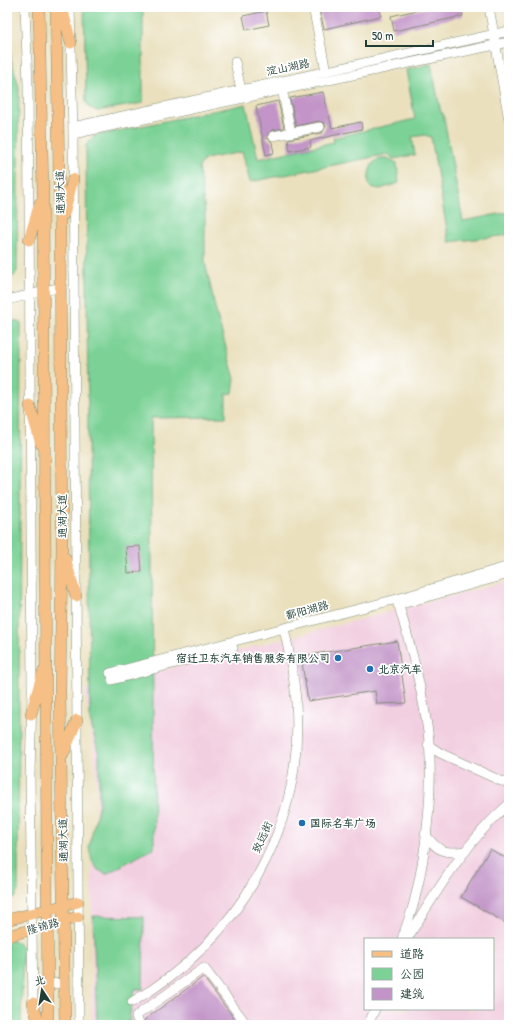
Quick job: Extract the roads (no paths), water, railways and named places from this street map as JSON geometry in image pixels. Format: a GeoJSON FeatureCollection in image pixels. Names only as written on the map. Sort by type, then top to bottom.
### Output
{"type":"FeatureCollection","features":[{"type":"Feature","properties":{"kind":"main road","name":"通湖大道"},"geometry":{"type":"LineString","coordinates":[[39,7],[44,291],[48,1025]]}},
{"type":"Feature","properties":{"kind":"main road","name":"通湖大道"},"geometry":{"type":"LineString","coordinates":[[56,7],[61,286],[61,759],[65,1025]]}},
{"type":"Feature","properties":{"kind":"main road"},"geometry":{"type":"LineString","coordinates":[[62,7],[71,43]]}},
{"type":"Feature","properties":{"kind":"main road"},"geometry":{"type":"LineString","coordinates":[[60,230],[73,179]]}},
{"type":"Feature","properties":{"kind":"main road"},"geometry":{"type":"LineString","coordinates":[[29,240],[43,195]]}},
{"type":"Feature","properties":{"kind":"main road"},"geometry":{"type":"LineString","coordinates":[[30,406],[45,455]]}},
{"type":"Feature","properties":{"kind":"main road"},"geometry":{"type":"LineString","coordinates":[[62,548],[76,596]]}},
{"type":"Feature","properties":{"kind":"main road"},"geometry":{"type":"LineString","coordinates":[[31,714],[46,658]]}},
{"type":"Feature","properties":{"kind":"main road"},"geometry":{"type":"LineString","coordinates":[[61,759],[77,720]]}},
{"type":"Feature","properties":{"kind":"main road","name":"隆锦路"},"geometry":{"type":"LineString","coordinates":[[7,920],[78,902]]}},
{"type":"Feature","properties":{"kind":"main road","name":"隆锦路"},"geometry":{"type":"LineString","coordinates":[[7,936],[78,917]]}},
{"type":"Feature","properties":{"kind":"main road"},"geometry":{"type":"LineString","coordinates":[[33,1003],[39,1025]]}},
{"type":"Feature","properties":{"kind":"street"},"geometry":{"type":"LineString","coordinates":[[25,7],[28,85],[30,777],[34,1025]]}},
{"type":"Feature","properties":{"kind":"street"},"geometry":{"type":"LineString","coordinates":[[70,7],[73,131],[79,1025]]}},
{"type":"Feature","properties":{"kind":"street"},"geometry":{"type":"LineString","coordinates":[[313,7],[326,71]]}},
{"type":"Feature","properties":{"kind":"street"},"geometry":{"type":"LineString","coordinates":[[489,7],[509,120]]}},
{"type":"Feature","properties":{"kind":"street","name":"淀山湖路"},"geometry":{"type":"LineString","coordinates":[[73,131],[241,90],[281,86],[326,71],[509,31]]}},
{"type":"Feature","properties":{"kind":"street","name":"淀山湖路"},"geometry":{"type":"LineString","coordinates":[[73,131],[281,86],[509,42]]}},
{"type":"Feature","properties":{"kind":"street"},"geometry":{"type":"LineString","coordinates":[[235,62],[241,90]]}},
{"type":"Feature","properties":{"kind":"street"},"geometry":{"type":"LineString","coordinates":[[281,86],[291,133]]}},
{"type":"Feature","properties":{"kind":"street"},"geometry":{"type":"LineString","coordinates":[[273,136],[320,127]]}},
{"type":"Feature","properties":{"kind":"street"},"geometry":{"type":"LineString","coordinates":[[7,300],[61,286]]}},
{"type":"Feature","properties":{"kind":"street","name":"鄱阳湖路"},"geometry":{"type":"LineString","coordinates":[[398,602],[509,566]]}},
{"type":"Feature","properties":{"kind":"street","name":"鄱阳湖路"},"geometry":{"type":"LineString","coordinates":[[111,676],[509,574]]}},
{"type":"Feature","properties":{"kind":"street"},"geometry":{"type":"LineString","coordinates":[[398,602],[420,683],[428,745],[429,774],[425,834],[415,898],[402,938]]}},
{"type":"Feature","properties":{"kind":"street","name":"致远街"},"geometry":{"type":"LineString","coordinates":[[132,1002],[156,988],[218,934],[256,878],[277,835],[289,794],[297,725],[294,679],[285,631]]}},
{"type":"Feature","properties":{"kind":"street"},"geometry":{"type":"LineString","coordinates":[[428,745],[440,753],[501,781],[509,782]]}},
{"type":"Feature","properties":{"kind":"street"},"geometry":{"type":"LineString","coordinates":[[408,938],[443,880],[466,851],[509,804]]}},
{"type":"Feature","properties":{"kind":"street"},"geometry":{"type":"LineString","coordinates":[[47,818],[62,818]]}},
{"type":"Feature","properties":{"kind":"street"},"geometry":{"type":"LineString","coordinates":[[425,834],[433,844],[441,850],[453,853],[466,851]]}},
{"type":"Feature","properties":{"kind":"street"},"geometry":{"type":"LineString","coordinates":[[140,1025],[136,1017],[140,1013],[204,968],[247,1025]]}},
{"type":"Feature","properties":{"kind":"street"},"geometry":{"type":"LineString","coordinates":[[48,984],[65,983]]}},
{"type":"Feature","properties":{"kind":"street"},"geometry":{"type":"LineString","coordinates":[[368,1025],[374,1010]]}},
{"type":"Feature","properties":{"kind":"place","name":"宿迁卫东汽车销售服务有限公司"},"geometry":{"type":"Point","coordinates":[338,658]}},
{"type":"Feature","properties":{"kind":"place","name":"北京汽车"},"geometry":{"type":"Point","coordinates":[370,669]}},
{"type":"Feature","properties":{"kind":"place","name":"国际名车广场"},"geometry":{"type":"Point","coordinates":[302,823]}}]}
